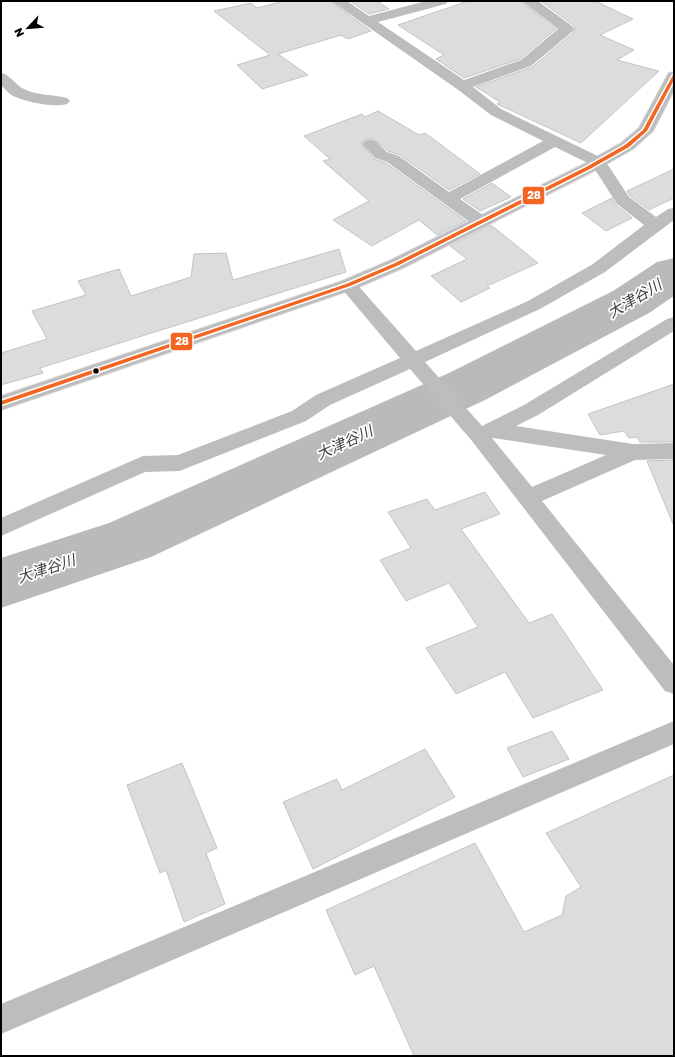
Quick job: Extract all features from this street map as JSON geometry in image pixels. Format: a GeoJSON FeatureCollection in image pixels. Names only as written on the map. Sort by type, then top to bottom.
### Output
{"type":"FeatureCollection","features":[{"type":"Feature","properties":{"kind":"street"},"geometry":{"type":"LineString","coordinates":[[338,1],[462,86],[496,112],[598,162],[623,200],[655,224]]}},
{"type":"Feature","properties":{"kind":"street"},"geometry":{"type":"LineString","coordinates":[[367,21],[441,1]]}},
{"type":"Feature","properties":{"kind":"street"},"geometry":{"type":"LineString","coordinates":[[462,86],[526,63],[567,29],[529,1]]}},
{"type":"Feature","properties":{"kind":"street"},"geometry":{"type":"LineString","coordinates":[[1,403],[348,284],[397,264],[627,146],[645,132],[674,76]]}},
{"type":"Feature","properties":{"kind":"street"},"geometry":{"type":"LineString","coordinates":[[1,78],[17,92],[34,98],[62,101]]}},
{"type":"Feature","properties":{"kind":"street"},"geometry":{"type":"LineString","coordinates":[[448,199],[554,141]]}},
{"type":"Feature","properties":{"kind":"street"},"geometry":{"type":"LineString","coordinates":[[370,144],[381,155],[393,159],[480,222]]}},
{"type":"Feature","properties":{"kind":"street"},"geometry":{"type":"LineString","coordinates":[[1,527],[142,464],[180,463],[299,416],[323,400],[534,305],[599,268],[655,224],[674,212]]}},
{"type":"Feature","properties":{"kind":"street"},"geometry":{"type":"LineString","coordinates":[[348,284],[414,359],[481,431],[528,498],[674,683]]}},
{"type":"Feature","properties":{"kind":"street"},"geometry":{"type":"LineString","coordinates":[[481,431],[531,410],[674,324]]}},
{"type":"Feature","properties":{"kind":"street"},"geometry":{"type":"LineString","coordinates":[[481,431],[633,452],[674,451]]}},
{"type":"Feature","properties":{"kind":"street"},"geometry":{"type":"LineString","coordinates":[[528,498],[633,452]]}},
{"type":"Feature","properties":{"kind":"street"},"geometry":{"type":"LineString","coordinates":[[1,1019],[674,732]]}},
{"type":"Feature","properties":{"kind":"building"},"geometry":{"type":"Polygon","coordinates":[[[284,1],[330,1],[371,31],[348,39],[341,35],[278,54],[308,75],[262,89],[237,65],[270,55],[214,11],[251,3],[257,8],[284,1]]]}},
{"type":"Feature","properties":{"kind":"building"},"geometry":{"type":"Polygon","coordinates":[[[350,1],[377,1],[389,9],[369,14],[350,1]]]}},
{"type":"Feature","properties":{"kind":"building"},"geometry":{"type":"Polygon","coordinates":[[[468,1],[521,1],[556,29],[520,59],[464,78],[436,59],[444,55],[398,25],[468,1]]]}},
{"type":"Feature","properties":{"kind":"building"},"geometry":{"type":"Polygon","coordinates":[[[541,1],[595,1],[633,19],[600,35],[634,50],[617,60],[659,71],[581,143],[497,104],[500,102],[476,87],[532,67],[573,33],[575,28],[573,25],[541,1]]]}},
{"type":"Feature","properties":{"kind":"building"},"geometry":{"type":"Polygon","coordinates":[[[378,111],[419,135],[425,133],[480,174],[449,190],[400,155],[388,151],[376,140],[370,138],[361,143],[374,159],[386,163],[466,221],[437,235],[419,220],[372,246],[333,220],[369,201],[323,161],[330,159],[304,136],[362,114],[365,117],[378,111]]]}},
{"type":"Feature","properties":{"kind":"building"},"geometry":{"type":"Polygon","coordinates":[[[674,169],[674,198],[649,210],[630,196],[627,191],[674,169]]]}},
{"type":"Feature","properties":{"kind":"building"},"geometry":{"type":"Polygon","coordinates":[[[492,183],[511,197],[480,211],[463,199],[492,183]]]}},
{"type":"Feature","properties":{"kind":"building"},"geometry":{"type":"Polygon","coordinates":[[[612,198],[616,205],[632,218],[606,231],[582,213],[612,198]]]}},
{"type":"Feature","properties":{"kind":"building"},"geometry":{"type":"Polygon","coordinates":[[[491,225],[538,263],[487,286],[490,288],[461,302],[431,276],[467,259],[450,246],[491,225]]]}},
{"type":"Feature","properties":{"kind":"building"},"geometry":{"type":"Polygon","coordinates":[[[339,249],[346,272],[40,368],[43,373],[1,385],[1,353],[47,339],[32,311],[86,295],[78,281],[119,269],[131,296],[191,277],[194,254],[226,253],[233,280],[339,249]]]}},
{"type":"Feature","properties":{"kind":"building"},"geometry":{"type":"Polygon","coordinates":[[[674,384],[674,442],[640,442],[637,437],[629,438],[624,431],[600,435],[588,414],[674,384]]]}},
{"type":"Feature","properties":{"kind":"building"},"geometry":{"type":"Polygon","coordinates":[[[674,460],[674,524],[673,524],[647,461],[674,460]]]}},
{"type":"Feature","properties":{"kind":"building"},"geometry":{"type":"Polygon","coordinates":[[[485,492],[500,514],[461,529],[529,623],[552,614],[603,690],[533,718],[505,672],[456,694],[426,648],[478,627],[449,583],[406,601],[380,560],[411,548],[388,512],[427,499],[435,510],[485,492]]]}},
{"type":"Feature","properties":{"kind":"building"},"geometry":{"type":"Polygon","coordinates":[[[552,731],[569,759],[523,777],[507,748],[552,731]]]}},
{"type":"Feature","properties":{"kind":"building"},"geometry":{"type":"Polygon","coordinates":[[[425,749],[455,797],[313,869],[283,802],[337,779],[342,790],[425,749]]]}},
{"type":"Feature","properties":{"kind":"building"},"geometry":{"type":"Polygon","coordinates":[[[182,763],[217,848],[206,853],[225,904],[184,922],[166,870],[160,873],[127,785],[182,763]]]}},
{"type":"Feature","properties":{"kind":"building"},"geometry":{"type":"Polygon","coordinates":[[[674,775],[674,1056],[414,1056],[374,966],[355,975],[326,910],[475,843],[524,932],[562,915],[566,896],[581,887],[546,833],[674,775]]]}},
{"type":"Feature","properties":{"kind":"waterway","name":"大津谷川"},"geometry":{"type":"LineString","coordinates":[[1,583],[130,540],[468,386],[631,302],[674,273]]}},
{"type":"Feature","properties":{"kind":"transit line","name":"28"},"geometry":{"type":"LineString","coordinates":[[1,403],[348,285],[397,264],[588,168],[627,146],[645,131],[674,76]]}}]}
